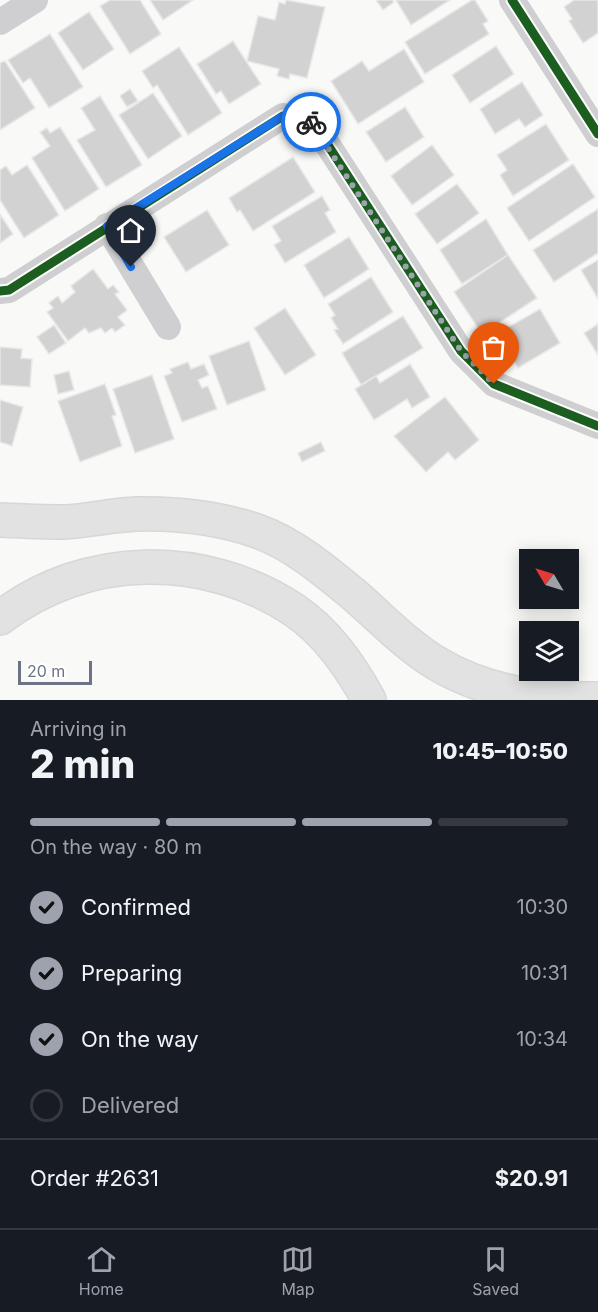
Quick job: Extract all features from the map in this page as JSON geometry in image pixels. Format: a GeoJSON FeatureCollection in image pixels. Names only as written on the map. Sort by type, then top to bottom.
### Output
{"type":"FeatureCollection","features":[{"type":"Feature","properties":{"kind":"highway"},"geometry":{"type":"LineString","coordinates":[[0,520],[66,522],[136,514],[170,514],[205,518],[259,532],[301,554],[339,582],[417,649],[436,663],[461,676],[508,692],[538,699],[598,699]]}},
{"type":"Feature","properties":{"kind":"highway"},"geometry":{"type":"LineString","coordinates":[[0,618],[28,598],[91,574],[125,567],[155,566],[189,569],[224,577],[260,591],[295,611],[342,656],[369,700]]}},
{"type":"Feature","properties":{"kind":"street"},"geometry":{"type":"LineString","coordinates":[[0,22],[35,0]]}},
{"type":"Feature","properties":{"kind":"street"},"geometry":{"type":"LineString","coordinates":[[512,0],[598,134]]}},
{"type":"Feature","properties":{"kind":"street"},"geometry":{"type":"LineString","coordinates":[[0,291],[9,290],[283,116],[313,122],[461,351],[494,384],[598,426]]}},
{"type":"Feature","properties":{"kind":"street"},"geometry":{"type":"LineString","coordinates":[[107,226],[168,327]]}},
{"type":"Feature","properties":{"kind":"building"},"geometry":{"type":"Polygon","coordinates":[[[110,0],[140,0],[161,34],[130,54],[100,6],[110,0]]]}},
{"type":"Feature","properties":{"kind":"building"},"geometry":{"type":"Polygon","coordinates":[[[150,0],[193,0],[163,20],[150,0]]]}},
{"type":"Feature","properties":{"kind":"building"},"geometry":{"type":"Polygon","coordinates":[[[286,0],[325,7],[307,78],[290,74],[289,79],[277,76],[279,69],[247,61],[258,16],[275,20],[279,2],[285,4],[286,0]]]}},
{"type":"Feature","properties":{"kind":"building"},"geometry":{"type":"Polygon","coordinates":[[[376,0],[392,0],[394,2],[383,10],[376,0]]]}},
{"type":"Feature","properties":{"kind":"building"},"geometry":{"type":"Polygon","coordinates":[[[396,0],[450,0],[411,25],[396,0]]]}},
{"type":"Feature","properties":{"kind":"building"},"geometry":{"type":"Polygon","coordinates":[[[475,0],[488,21],[483,24],[489,34],[425,74],[405,42],[475,0]]]}},
{"type":"Feature","properties":{"kind":"building"},"geometry":{"type":"Polygon","coordinates":[[[574,0],[598,0],[598,33],[583,43],[569,21],[572,19],[564,7],[574,0]]]}},
{"type":"Feature","properties":{"kind":"building"},"geometry":{"type":"Polygon","coordinates":[[[89,12],[114,49],[83,70],[58,33],[89,12]]]}},
{"type":"Feature","properties":{"kind":"building"},"geometry":{"type":"Polygon","coordinates":[[[50,34],[83,87],[49,108],[30,78],[23,83],[8,60],[50,34]]]}},
{"type":"Feature","properties":{"kind":"building"},"geometry":{"type":"Polygon","coordinates":[[[233,41],[261,84],[229,104],[221,91],[216,94],[197,64],[233,41]]]}},
{"type":"Feature","properties":{"kind":"building"},"geometry":{"type":"Polygon","coordinates":[[[496,46],[514,74],[470,103],[452,75],[496,46]]]}},
{"type":"Feature","properties":{"kind":"building"},"geometry":{"type":"Polygon","coordinates":[[[179,47],[222,113],[188,135],[157,85],[153,88],[142,71],[179,47]]]}},
{"type":"Feature","properties":{"kind":"building"},"geometry":{"type":"Polygon","coordinates":[[[404,49],[424,82],[358,124],[331,81],[362,61],[369,71],[404,49]]]}},
{"type":"Feature","properties":{"kind":"building"},"geometry":{"type":"Polygon","coordinates":[[[5,61],[35,108],[0,130],[0,63],[5,61]]]}},
{"type":"Feature","properties":{"kind":"building"},"geometry":{"type":"Polygon","coordinates":[[[522,82],[543,115],[525,127],[519,119],[495,134],[480,109],[522,82]]]}},
{"type":"Feature","properties":{"kind":"building"},"geometry":{"type":"Polygon","coordinates":[[[130,89],[138,101],[127,107],[120,96],[130,89]]]}},
{"type":"Feature","properties":{"kind":"building"},"geometry":{"type":"Polygon","coordinates":[[[153,93],[182,136],[148,159],[119,115],[153,93]]]}},
{"type":"Feature","properties":{"kind":"building"},"geometry":{"type":"Polygon","coordinates":[[[100,96],[142,165],[106,187],[77,140],[95,130],[81,108],[100,96]]]}},
{"type":"Feature","properties":{"kind":"building"},"geometry":{"type":"Polygon","coordinates":[[[405,107],[424,137],[386,162],[366,132],[405,107]]]}},
{"type":"Feature","properties":{"kind":"building"},"geometry":{"type":"Polygon","coordinates":[[[546,124],[569,160],[513,196],[500,175],[507,170],[497,155],[546,124]]]}},
{"type":"Feature","properties":{"kind":"building"},"geometry":{"type":"Polygon","coordinates":[[[60,127],[99,189],[65,211],[32,158],[50,146],[40,132],[47,128],[50,133],[60,127]]]}},
{"type":"Feature","properties":{"kind":"building"},"geometry":{"type":"Polygon","coordinates":[[[432,145],[454,175],[412,205],[391,176],[432,145]]]}},
{"type":"Feature","properties":{"kind":"building"},"geometry":{"type":"Polygon","coordinates":[[[293,157],[315,192],[253,231],[240,210],[237,212],[229,198],[293,157]]]}},
{"type":"Feature","properties":{"kind":"building"},"geometry":{"type":"Polygon","coordinates":[[[573,164],[595,197],[529,241],[507,208],[573,164]]]}},
{"type":"Feature","properties":{"kind":"building"},"geometry":{"type":"Polygon","coordinates":[[[27,165],[59,215],[24,238],[0,200],[0,170],[6,166],[12,175],[27,165]]]}},
{"type":"Feature","properties":{"kind":"building"},"geometry":{"type":"Polygon","coordinates":[[[457,184],[479,213],[437,244],[415,214],[457,184]]]}},
{"type":"Feature","properties":{"kind":"building"},"geometry":{"type":"Polygon","coordinates":[[[322,196],[330,210],[325,213],[336,232],[285,263],[274,245],[281,241],[272,226],[322,196]]]}},
{"type":"Feature","properties":{"kind":"building"},"geometry":{"type":"Polygon","coordinates":[[[598,209],[598,253],[554,282],[533,250],[598,209]]]}},
{"type":"Feature","properties":{"kind":"building"},"geometry":{"type":"Polygon","coordinates":[[[207,210],[229,245],[186,272],[164,237],[207,210]]]}},
{"type":"Feature","properties":{"kind":"building"},"geometry":{"type":"Polygon","coordinates":[[[0,214],[13,234],[0,243],[0,214]]]}},
{"type":"Feature","properties":{"kind":"building"},"geometry":{"type":"Polygon","coordinates":[[[486,219],[508,255],[462,284],[440,250],[486,219]]]}},
{"type":"Feature","properties":{"kind":"building"},"geometry":{"type":"Polygon","coordinates":[[[349,237],[369,269],[324,298],[304,265],[349,237]]]}},
{"type":"Feature","properties":{"kind":"building"},"geometry":{"type":"Polygon","coordinates":[[[508,255],[537,298],[482,334],[454,292],[508,255]]]}},
{"type":"Feature","properties":{"kind":"building"},"geometry":{"type":"Polygon","coordinates":[[[598,260],[598,299],[581,270],[598,260]]]}},
{"type":"Feature","properties":{"kind":"building"},"geometry":{"type":"Polygon","coordinates":[[[93,269],[108,289],[113,285],[119,292],[115,294],[127,310],[118,317],[125,325],[115,332],[112,328],[105,333],[101,328],[89,333],[85,328],[68,341],[47,312],[53,308],[49,303],[58,296],[62,303],[75,292],[71,286],[93,269]]]}},
{"type":"Feature","properties":{"kind":"building"},"geometry":{"type":"Polygon","coordinates":[[[371,277],[393,312],[343,344],[334,330],[338,329],[331,318],[335,315],[328,304],[371,277]]]}},
{"type":"Feature","properties":{"kind":"building"},"geometry":{"type":"Polygon","coordinates":[[[285,308],[316,355],[285,375],[254,328],[285,308]]]}},
{"type":"Feature","properties":{"kind":"building"},"geometry":{"type":"Polygon","coordinates":[[[540,309],[560,343],[518,368],[498,333],[540,309]]]}},
{"type":"Feature","properties":{"kind":"building"},"geometry":{"type":"Polygon","coordinates":[[[403,316],[423,348],[361,385],[342,353],[403,316]]]}},
{"type":"Feature","properties":{"kind":"building"},"geometry":{"type":"Polygon","coordinates":[[[598,324],[598,355],[584,333],[598,324]]]}},
{"type":"Feature","properties":{"kind":"building"},"geometry":{"type":"Polygon","coordinates":[[[54,325],[66,343],[49,354],[37,337],[54,325]]]}},
{"type":"Feature","properties":{"kind":"building"},"geometry":{"type":"Polygon","coordinates":[[[249,341],[266,390],[227,405],[209,356],[249,341]]]}},
{"type":"Feature","properties":{"kind":"building"},"geometry":{"type":"Polygon","coordinates":[[[0,347],[22,349],[21,358],[32,359],[30,387],[0,385],[0,347]]]}},
{"type":"Feature","properties":{"kind":"building"},"geometry":{"type":"Polygon","coordinates":[[[188,362],[191,369],[204,364],[209,375],[198,380],[202,388],[208,386],[217,409],[182,422],[164,376],[172,373],[170,369],[188,362]]]}},
{"type":"Feature","properties":{"kind":"building"},"geometry":{"type":"Polygon","coordinates":[[[410,364],[430,397],[412,408],[407,399],[374,420],[355,389],[376,376],[380,383],[410,364]]]}},
{"type":"Feature","properties":{"kind":"building"},"geometry":{"type":"Polygon","coordinates":[[[69,371],[74,390],[58,394],[54,375],[69,371]]]}},
{"type":"Feature","properties":{"kind":"building"},"geometry":{"type":"Polygon","coordinates":[[[152,375],[174,439],[135,453],[113,389],[152,375]]]}},
{"type":"Feature","properties":{"kind":"building"},"geometry":{"type":"Polygon","coordinates":[[[105,384],[116,415],[112,416],[122,446],[80,462],[58,401],[105,384]]]}},
{"type":"Feature","properties":{"kind":"building"},"geometry":{"type":"Polygon","coordinates":[[[445,397],[479,440],[455,460],[448,452],[426,472],[394,436],[445,397]]]}},
{"type":"Feature","properties":{"kind":"building"},"geometry":{"type":"Polygon","coordinates":[[[0,400],[23,407],[12,446],[0,442],[0,400]]]}},
{"type":"Feature","properties":{"kind":"building"},"geometry":{"type":"Polygon","coordinates":[[[321,442],[325,451],[302,462],[298,453],[321,442]]]}},
{"type":"Feature","properties":{"kind":"cycle path"},"geometry":{"type":"LineString","coordinates":[[512,0],[598,134]]}},
{"type":"Feature","properties":{"kind":"cycle path"},"geometry":{"type":"LineString","coordinates":[[0,291],[9,290],[283,116],[313,122],[461,351],[494,384],[598,426]]}},
{"type":"Feature","properties":{"kind":"way so far"},"geometry":{"type":"LineString","coordinates":[[311,122],[461,351],[494,384]]}},
{"type":"Feature","properties":{"kind":"route"},"geometry":{"type":"LineString","coordinates":[[131,267],[107,226],[283,116],[311,122]]}}]}
